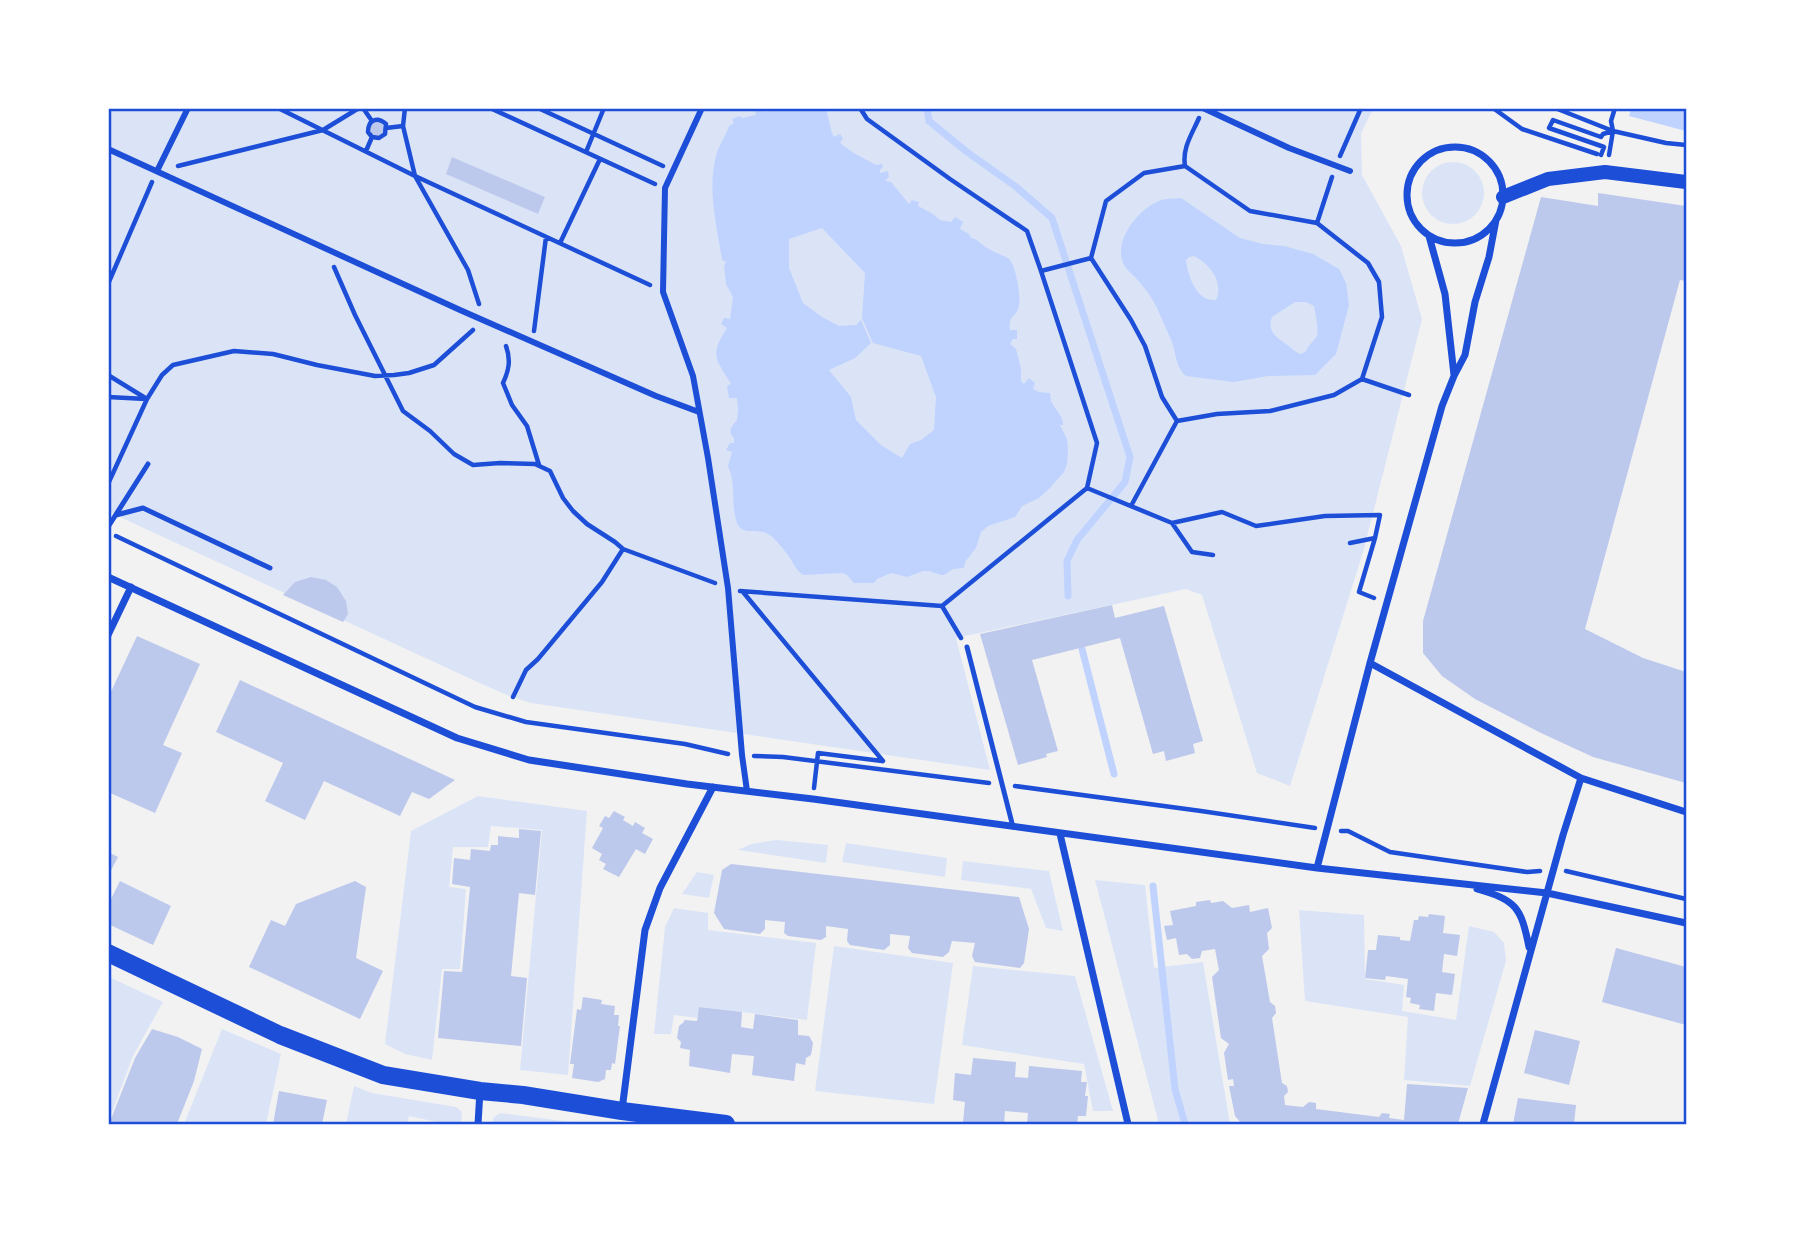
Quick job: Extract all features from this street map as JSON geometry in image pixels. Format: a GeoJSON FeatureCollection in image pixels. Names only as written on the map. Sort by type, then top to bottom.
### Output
{"type":"FeatureCollection","features":[{"type":"Feature","properties":{"kind":"main road"},"geometry":{"type":"LineString","coordinates":[[1503,197],[1548,179],[1605,172],[1686,182]]}},
{"type":"Feature","properties":{"kind":"main road"},"geometry":{"type":"LineString","coordinates":[[108,953],[280,1035],[383,1075],[726,1125]]}},
{"type":"Feature","properties":{"kind":"street"},"geometry":{"type":"LineString","coordinates":[[157,171],[188,108]]}},
{"type":"Feature","properties":{"kind":"street"},"geometry":{"type":"LineString","coordinates":[[702,108],[665,188],[663,292],[693,376],[708,458],[728,588],[747,791]]}},
{"type":"Feature","properties":{"kind":"street"},"geometry":{"type":"LineString","coordinates":[[1204,109],[1289,148],[1350,171]]}},
{"type":"Feature","properties":{"kind":"street"},"geometry":{"type":"LineString","coordinates":[[1317,868],[1370,663],[1442,406],[1465,355],[1475,302],[1503,197],[1502,184],[1490,162],[1480,154],[1456,146],[1432,152],[1422,159],[1408,180],[1407,205],[1412,217],[1419,228],[1440,241],[1465,242],[1488,230],[1496,220]]}},
{"type":"Feature","properties":{"kind":"street"},"geometry":{"type":"LineString","coordinates":[[108,149],[484,320],[656,396],[699,412]]}},
{"type":"Feature","properties":{"kind":"street"},"geometry":{"type":"LineString","coordinates":[[1429,236],[1445,294],[1454,376]]}},
{"type":"Feature","properties":{"kind":"street"},"geometry":{"type":"LineString","coordinates":[[108,577],[457,738],[529,760],[1317,868],[1547,894],[1686,923]]}},
{"type":"Feature","properties":{"kind":"street"},"geometry":{"type":"LineString","coordinates":[[108,635],[131,587]]}},
{"type":"Feature","properties":{"kind":"street"},"geometry":{"type":"LineString","coordinates":[[1370,663],[1581,778],[1686,812]]}},
{"type":"Feature","properties":{"kind":"street"},"geometry":{"type":"LineString","coordinates":[[1483,1125],[1581,778]]}},
{"type":"Feature","properties":{"kind":"street"},"geometry":{"type":"LineString","coordinates":[[622,1111],[645,930],[660,888],[713,786]]}},
{"type":"Feature","properties":{"kind":"street"},"geometry":{"type":"LineString","coordinates":[[1060,834],[1128,1125]]}},
{"type":"Feature","properties":{"kind":"street"},"geometry":{"type":"LineString","coordinates":[[1454,883],[1500,896],[1513,904],[1521,916],[1530,951]]}},
{"type":"Feature","properties":{"kind":"street"},"geometry":{"type":"LineString","coordinates":[[478,1125],[480,1091]]}},
{"type":"Feature","properties":{"kind":"lane"},"geometry":{"type":"LineString","coordinates":[[108,527],[149,464]]}},
{"type":"Feature","properties":{"kind":"lane"},"geometry":{"type":"LineString","coordinates":[[116,515],[143,508],[270,568]]}},
{"type":"Feature","properties":{"kind":"lane"},"geometry":{"type":"LineString","coordinates":[[967,647],[1013,827]]}},
{"type":"Feature","properties":{"kind":"path"},"geometry":{"type":"LineString","coordinates":[[278,108],[415,176],[663,292]]}},
{"type":"Feature","properties":{"kind":"path"},"geometry":{"type":"LineString","coordinates":[[108,284],[157,171],[323,130],[361,108],[372,121]]}},
{"type":"Feature","properties":{"kind":"path"},"geometry":{"type":"LineString","coordinates":[[405,108],[403,126],[415,176],[468,270],[484,320],[504,341],[510,355],[509,370],[503,383],[512,405],[527,426],[539,465]]}},
{"type":"Feature","properties":{"kind":"path"},"geometry":{"type":"LineString","coordinates":[[490,108],[665,188]]}},
{"type":"Feature","properties":{"kind":"path"},"geometry":{"type":"LineString","coordinates":[[538,108],[673,170]]}},
{"type":"Feature","properties":{"kind":"path"},"geometry":{"type":"LineString","coordinates":[[586,152],[604,108]]}},
{"type":"Feature","properties":{"kind":"path"},"geometry":{"type":"LineString","coordinates":[[326,249],[351,307],[403,411],[430,431],[454,454],[473,465],[539,465],[550,471],[563,498],[573,511],[622,549],[728,588],[743,592],[942,606],[1087,488],[1097,443],[1027,231],[867,119],[860,108]]}},
{"type":"Feature","properties":{"kind":"path"},"geometry":{"type":"LineString","coordinates":[[1317,223],[1336,166],[1361,108]]}},
{"type":"Feature","properties":{"kind":"path"},"geometry":{"type":"LineString","coordinates":[[1493,108],[1522,129],[1608,158],[1613,131],[1611,121],[1615,108]]}},
{"type":"Feature","properties":{"kind":"path"},"geometry":{"type":"LineString","coordinates":[[1555,108],[1613,131],[1686,145]]}},
{"type":"Feature","properties":{"kind":"path"},"geometry":{"type":"LineString","coordinates":[[1185,166],[1184,156],[1188,141],[1204,109]]}},
{"type":"Feature","properties":{"kind":"path"},"geometry":{"type":"LineString","coordinates":[[366,151],[372,137],[368,129],[372,121],[382,120],[386,124],[383,136],[372,137]]}},
{"type":"Feature","properties":{"kind":"path"},"geometry":{"type":"LineString","coordinates":[[1601,156],[1604,146],[1549,128],[1553,120],[1601,137],[1613,131]]}},
{"type":"Feature","properties":{"kind":"path"},"geometry":{"type":"LineString","coordinates":[[386,128],[403,126]]}},
{"type":"Feature","properties":{"kind":"path"},"geometry":{"type":"LineString","coordinates":[[560,243],[600,159]]}},
{"type":"Feature","properties":{"kind":"path"},"geometry":{"type":"LineString","coordinates":[[1185,166],[1250,212],[1317,223],[1368,263],[1378,282],[1382,317],[1362,379],[1334,395],[1269,411],[1217,414],[1177,421],[1162,397],[1145,345],[1091,258],[1106,201],[1144,173],[1185,166]]}},
{"type":"Feature","properties":{"kind":"path"},"geometry":{"type":"LineString","coordinates":[[510,355],[533,336],[546,237]]}},
{"type":"Feature","properties":{"kind":"path"},"geometry":{"type":"LineString","coordinates":[[1041,271],[1091,258]]}},
{"type":"Feature","properties":{"kind":"path"},"geometry":{"type":"LineString","coordinates":[[108,484],[147,399],[162,375],[173,365],[234,352],[273,354],[375,376],[409,373],[434,365],[484,320]]}},
{"type":"Feature","properties":{"kind":"path"},"geometry":{"type":"LineString","coordinates":[[108,375],[147,399]]}},
{"type":"Feature","properties":{"kind":"path"},"geometry":{"type":"LineString","coordinates":[[1362,379],[1409,395]]}},
{"type":"Feature","properties":{"kind":"path"},"geometry":{"type":"LineString","coordinates":[[108,397],[147,399]]}},
{"type":"Feature","properties":{"kind":"path"},"geometry":{"type":"LineString","coordinates":[[1131,506],[1177,421]]}},
{"type":"Feature","properties":{"kind":"path"},"geometry":{"type":"LineString","coordinates":[[1087,488],[1172,523],[1192,552],[1213,555]]}},
{"type":"Feature","properties":{"kind":"path"},"geometry":{"type":"LineString","coordinates":[[1172,523],[1222,512],[1256,526],[1325,516],[1380,516],[1359,592],[1388,603]]}},
{"type":"Feature","properties":{"kind":"path"},"geometry":{"type":"LineString","coordinates":[[108,533],[475,707],[526,722],[685,744],[718,752],[817,761],[1348,831],[1390,852],[1527,872],[1566,871],[1686,899]]}},
{"type":"Feature","properties":{"kind":"path"},"geometry":{"type":"LineString","coordinates":[[1350,543],[1375,538]]}},
{"type":"Feature","properties":{"kind":"path"},"geometry":{"type":"LineString","coordinates":[[513,697],[526,670],[602,582],[622,549]]}},
{"type":"Feature","properties":{"kind":"path"},"geometry":{"type":"LineString","coordinates":[[743,592],[883,761],[818,753],[813,799]]}},
{"type":"Feature","properties":{"kind":"path"},"geometry":{"type":"LineString","coordinates":[[942,606],[967,647]]}},
{"type":"Feature","properties":{"kind":"shaded area"},"geometry":{"type":"Polygon","coordinates":[[[109,109],[1373,109],[1361,133],[1362,175],[1401,246],[1422,319],[1364,549],[1290,786],[1257,773],[1202,595],[1186,589],[956,638],[990,770],[531,703],[484,685],[109,511],[109,109]]]}},
{"type":"Feature","properties":{"kind":"shaded area"},"geometry":{"type":"Polygon","coordinates":[[[1453,162],[1475,171],[1484,193],[1475,215],[1453,224],[1431,215],[1422,193],[1431,171],[1453,162]]]}},
{"type":"Feature","properties":{"kind":"shaded area"},"geometry":{"type":"Polygon","coordinates":[[[478,796],[587,811],[568,1075],[520,1070],[542,830],[491,826],[488,847],[453,847],[449,887],[466,889],[460,969],[442,969],[432,1060],[405,1054],[385,1044],[411,831],[478,796]]]}},
{"type":"Feature","properties":{"kind":"shaded area"},"geometry":{"type":"Polygon","coordinates":[[[776,840],[828,845],[826,863],[738,850],[751,844],[776,840]]]}},
{"type":"Feature","properties":{"kind":"shaded area"},"geometry":{"type":"Polygon","coordinates":[[[846,843],[947,858],[945,877],[842,862],[846,843]]]}},
{"type":"Feature","properties":{"kind":"shaded area"},"geometry":{"type":"Polygon","coordinates":[[[963,861],[1049,871],[1063,931],[1046,928],[1031,889],[961,880],[963,861]]]}},
{"type":"Feature","properties":{"kind":"shaded area"},"geometry":{"type":"Polygon","coordinates":[[[697,872],[714,875],[709,898],[682,894],[697,872]]]}},
{"type":"Feature","properties":{"kind":"shaded area"},"geometry":{"type":"Polygon","coordinates":[[[1095,880],[1145,885],[1154,968],[1203,962],[1230,1124],[1159,1124],[1095,880]]]}},
{"type":"Feature","properties":{"kind":"shaded area"},"geometry":{"type":"Polygon","coordinates":[[[674,908],[708,913],[708,930],[816,943],[807,1020],[700,1007],[697,1018],[674,1015],[671,1034],[654,1034],[665,927],[674,908]]]}},
{"type":"Feature","properties":{"kind":"shaded area"},"geometry":{"type":"Polygon","coordinates":[[[1299,910],[1364,915],[1365,979],[1404,985],[1402,1011],[1456,1020],[1469,926],[1494,932],[1504,943],[1506,961],[1470,1086],[1404,1080],[1408,1017],[1305,1001],[1299,910]]]}},
{"type":"Feature","properties":{"kind":"shaded area"},"geometry":{"type":"Polygon","coordinates":[[[834,946],[953,963],[934,1104],[815,1091],[834,946]]]}},
{"type":"Feature","properties":{"kind":"shaded area"},"geometry":{"type":"Polygon","coordinates":[[[973,966],[1075,976],[1113,1111],[1093,1111],[1084,1064],[962,1045],[973,966]]]}},
{"type":"Feature","properties":{"kind":"shaded area"},"geometry":{"type":"Polygon","coordinates":[[[109,977],[163,1002],[133,1056],[112,1112],[108,1110],[109,977]]]}},
{"type":"Feature","properties":{"kind":"shaded area"},"geometry":{"type":"Polygon","coordinates":[[[222,1029],[281,1054],[266,1124],[184,1124],[222,1029]]]}},
{"type":"Feature","properties":{"kind":"shaded area"},"geometry":{"type":"Polygon","coordinates":[[[354,1086],[372,1093],[456,1107],[462,1112],[461,1124],[446,1124],[409,1116],[407,1124],[346,1124],[354,1086]]]}},
{"type":"Feature","properties":{"kind":"shaded area"},"geometry":{"type":"Polygon","coordinates":[[[500,1113],[586,1124],[493,1124],[493,1118],[500,1113]]]}},
{"type":"Feature","properties":{"kind":"water"},"geometry":{"type":"Polygon","coordinates":[[[826,109],[834,137],[840,134],[843,138],[840,143],[852,152],[876,165],[882,164],[880,173],[888,171],[889,177],[885,181],[891,182],[909,204],[912,200],[919,202],[918,206],[940,220],[951,222],[955,217],[963,222],[960,229],[971,238],[1012,262],[1019,302],[1018,310],[1009,325],[1010,330],[1017,330],[1017,339],[1013,339],[1010,344],[1016,349],[1021,381],[1024,384],[1029,378],[1035,383],[1033,389],[1050,393],[1051,402],[1062,418],[1063,425],[1060,425],[1067,439],[1067,464],[1064,472],[1049,489],[1039,498],[1022,506],[1015,517],[988,526],[981,532],[976,548],[965,562],[964,568],[953,569],[944,575],[929,571],[907,577],[891,573],[874,583],[854,583],[842,573],[803,575],[771,536],[741,529],[738,525],[728,466],[732,452],[726,450],[730,443],[734,443],[731,431],[737,420],[737,398],[729,398],[727,386],[731,384],[718,363],[716,351],[727,328],[721,324],[724,318],[730,319],[733,297],[726,284],[726,262],[722,260],[712,182],[717,152],[729,126],[734,123],[732,119],[756,115],[755,111],[826,109]],[[822,228],[789,239],[789,268],[803,303],[839,326],[856,325],[861,320],[871,343],[855,358],[829,370],[851,397],[856,420],[881,445],[902,458],[910,444],[934,430],[936,397],[921,356],[873,343],[862,318],[865,273],[822,228]]]}},
{"type":"Feature","properties":{"kind":"water"},"geometry":{"type":"Polygon","coordinates":[[[1631,109],[1686,109],[1686,131],[1629,116],[1631,109]]]}},
{"type":"Feature","properties":{"kind":"water"},"geometry":{"type":"Polygon","coordinates":[[[1181,198],[1240,238],[1313,254],[1339,269],[1346,283],[1349,305],[1336,354],[1315,375],[1268,376],[1234,382],[1186,376],[1183,373],[1155,304],[1125,267],[1121,256],[1124,237],[1143,211],[1159,201],[1181,198]],[[1194,256],[1186,260],[1191,281],[1204,297],[1216,300],[1218,287],[1214,274],[1194,256]],[[1295,302],[1272,317],[1271,326],[1276,336],[1301,354],[1317,336],[1317,326],[1314,306],[1306,302],[1295,302]]]}},
{"type":"Feature","properties":{"kind":"building"},"geometry":{"type":"Polygon","coordinates":[[[374,122],[380,122],[384,129],[380,136],[374,136],[370,132],[370,126],[374,122]]]}},
{"type":"Feature","properties":{"kind":"building"},"geometry":{"type":"Polygon","coordinates":[[[452,157],[545,197],[538,214],[446,174],[452,157]]]}},
{"type":"Feature","properties":{"kind":"building"},"geometry":{"type":"Polygon","coordinates":[[[1598,193],[1686,206],[1686,281],[1680,280],[1585,629],[1643,658],[1686,672],[1686,783],[1593,757],[1541,733],[1475,699],[1442,676],[1423,653],[1423,621],[1541,197],[1598,206],[1598,193]]]}},
{"type":"Feature","properties":{"kind":"building"},"geometry":{"type":"Polygon","coordinates":[[[311,577],[326,580],[337,587],[346,601],[348,614],[343,622],[283,595],[295,582],[311,577]]]}},
{"type":"Feature","properties":{"kind":"building"},"geometry":{"type":"Polygon","coordinates":[[[1112,605],[1115,618],[1164,606],[1203,741],[1193,744],[1195,753],[1166,761],[1164,751],[1153,754],[1120,638],[1032,660],[1058,751],[1018,765],[980,634],[1112,605]]]}},
{"type":"Feature","properties":{"kind":"building"},"geometry":{"type":"Polygon","coordinates":[[[137,636],[200,664],[163,745],[182,753],[155,813],[108,792],[108,698],[137,636]]]}},
{"type":"Feature","properties":{"kind":"building"},"geometry":{"type":"Polygon","coordinates":[[[240,680],[455,780],[429,799],[412,792],[400,816],[324,781],[305,820],[265,801],[283,763],[216,732],[240,680]]]}},
{"type":"Feature","properties":{"kind":"building"},"geometry":{"type":"Polygon","coordinates":[[[614,811],[625,817],[623,820],[633,826],[635,822],[645,828],[642,833],[653,839],[645,854],[636,849],[619,877],[603,869],[606,864],[599,860],[602,854],[592,848],[603,828],[599,826],[605,816],[609,818],[614,811]]]}},
{"type":"Feature","properties":{"kind":"building"},"geometry":{"type":"Polygon","coordinates":[[[519,829],[541,831],[535,895],[519,893],[511,976],[527,978],[521,1046],[438,1038],[444,971],[462,972],[470,887],[452,884],[454,858],[470,860],[471,849],[490,851],[491,845],[498,845],[498,836],[519,838],[519,829]]]}},
{"type":"Feature","properties":{"kind":"building"},"geometry":{"type":"Polygon","coordinates":[[[108,852],[118,857],[108,876],[108,852]]]}},
{"type":"Feature","properties":{"kind":"building"},"geometry":{"type":"Polygon","coordinates":[[[731,864],[1019,897],[1029,929],[1024,963],[1020,968],[975,962],[972,956],[975,943],[952,941],[949,952],[943,957],[912,953],[908,948],[910,936],[890,934],[890,945],[884,950],[850,945],[847,941],[848,929],[826,926],[826,937],[821,940],[788,936],[784,933],[785,922],[765,920],[765,929],[760,934],[724,929],[714,913],[722,870],[731,864]]]}},
{"type":"Feature","properties":{"kind":"building"},"geometry":{"type":"Polygon","coordinates":[[[120,881],[171,906],[153,945],[108,924],[108,905],[120,881]]]}},
{"type":"Feature","properties":{"kind":"building"},"geometry":{"type":"Polygon","coordinates":[[[355,881],[366,887],[356,958],[383,971],[360,1019],[249,967],[271,920],[285,926],[296,904],[355,881]]]}},
{"type":"Feature","properties":{"kind":"building"},"geometry":{"type":"Polygon","coordinates":[[[1210,900],[1211,903],[1223,901],[1232,908],[1249,905],[1250,912],[1268,908],[1272,928],[1267,933],[1269,949],[1262,956],[1270,1002],[1275,1006],[1276,1013],[1272,1018],[1282,1083],[1287,1086],[1288,1092],[1284,1096],[1285,1105],[1303,1107],[1309,1102],[1316,1103],[1316,1109],[1379,1117],[1382,1113],[1390,1114],[1389,1118],[1404,1120],[1407,1084],[1468,1088],[1458,1124],[1242,1124],[1235,1116],[1229,1086],[1234,1086],[1233,1079],[1228,1080],[1224,1053],[1229,1044],[1221,1038],[1212,977],[1219,970],[1215,949],[1202,951],[1200,958],[1192,959],[1187,954],[1179,955],[1176,938],[1167,940],[1164,926],[1173,925],[1170,911],[1210,900]]]}},
{"type":"Feature","properties":{"kind":"building"},"geometry":{"type":"Polygon","coordinates":[[[1429,914],[1445,916],[1443,933],[1460,935],[1457,956],[1444,954],[1442,972],[1455,974],[1452,995],[1436,993],[1434,1011],[1419,1009],[1420,1005],[1410,1003],[1411,998],[1406,997],[1408,979],[1386,976],[1385,980],[1365,978],[1368,950],[1376,950],[1378,935],[1410,941],[1414,920],[1418,920],[1419,916],[1428,917],[1429,914]]]}},
{"type":"Feature","properties":{"kind":"building"},"geometry":{"type":"Polygon","coordinates":[[[1616,948],[1686,967],[1686,1025],[1602,1002],[1616,948]]]}},
{"type":"Feature","properties":{"kind":"building"},"geometry":{"type":"Polygon","coordinates":[[[583,997],[602,1000],[601,1004],[615,1006],[614,1015],[619,1015],[615,1064],[612,1063],[611,1070],[606,1070],[605,1079],[598,1082],[572,1078],[574,1064],[570,1064],[577,1009],[581,1010],[583,997]]]}},
{"type":"Feature","properties":{"kind":"building"},"geometry":{"type":"Polygon","coordinates":[[[699,1007],[742,1012],[741,1027],[753,1029],[755,1014],[798,1020],[798,1035],[809,1036],[813,1043],[811,1055],[806,1058],[805,1065],[796,1063],[794,1081],[752,1075],[754,1056],[732,1054],[730,1073],[689,1066],[690,1050],[680,1048],[681,1042],[677,1038],[679,1026],[684,1020],[697,1021],[699,1007]]]}},
{"type":"Feature","properties":{"kind":"building"},"geometry":{"type":"Polygon","coordinates":[[[152,1029],[178,1037],[202,1049],[194,1081],[177,1124],[109,1124],[135,1058],[152,1029]]]}},
{"type":"Feature","properties":{"kind":"building"},"geometry":{"type":"Polygon","coordinates":[[[1535,1030],[1580,1041],[1569,1085],[1524,1073],[1535,1030]]]}},
{"type":"Feature","properties":{"kind":"building"},"geometry":{"type":"Polygon","coordinates":[[[973,1058],[1016,1062],[1015,1077],[1028,1078],[1029,1066],[1082,1071],[1081,1082],[1087,1082],[1086,1116],[1078,1116],[1077,1124],[1027,1124],[1028,1113],[1005,1111],[1004,1124],[963,1122],[965,1102],[953,1100],[955,1073],[971,1075],[973,1058]]]}},
{"type":"Feature","properties":{"kind":"building"},"geometry":{"type":"Polygon","coordinates":[[[279,1091],[327,1100],[322,1124],[273,1124],[279,1091]]]}},
{"type":"Feature","properties":{"kind":"building"},"geometry":{"type":"Polygon","coordinates":[[[1518,1098],[1576,1105],[1574,1124],[1513,1124],[1518,1098]]]}},
{"type":"Feature","properties":{"kind":"waterway"},"geometry":{"type":"LineString","coordinates":[[927,108],[929,121],[1015,186],[1052,218],[1130,457],[1125,482],[1077,540],[1067,561],[1068,596]]}},
{"type":"Feature","properties":{"kind":"waterway"},"geometry":{"type":"LineString","coordinates":[[1082,649],[1114,774]]}},
{"type":"Feature","properties":{"kind":"waterway"},"geometry":{"type":"LineString","coordinates":[[1153,886],[1175,1089],[1185,1124]]}}]}
